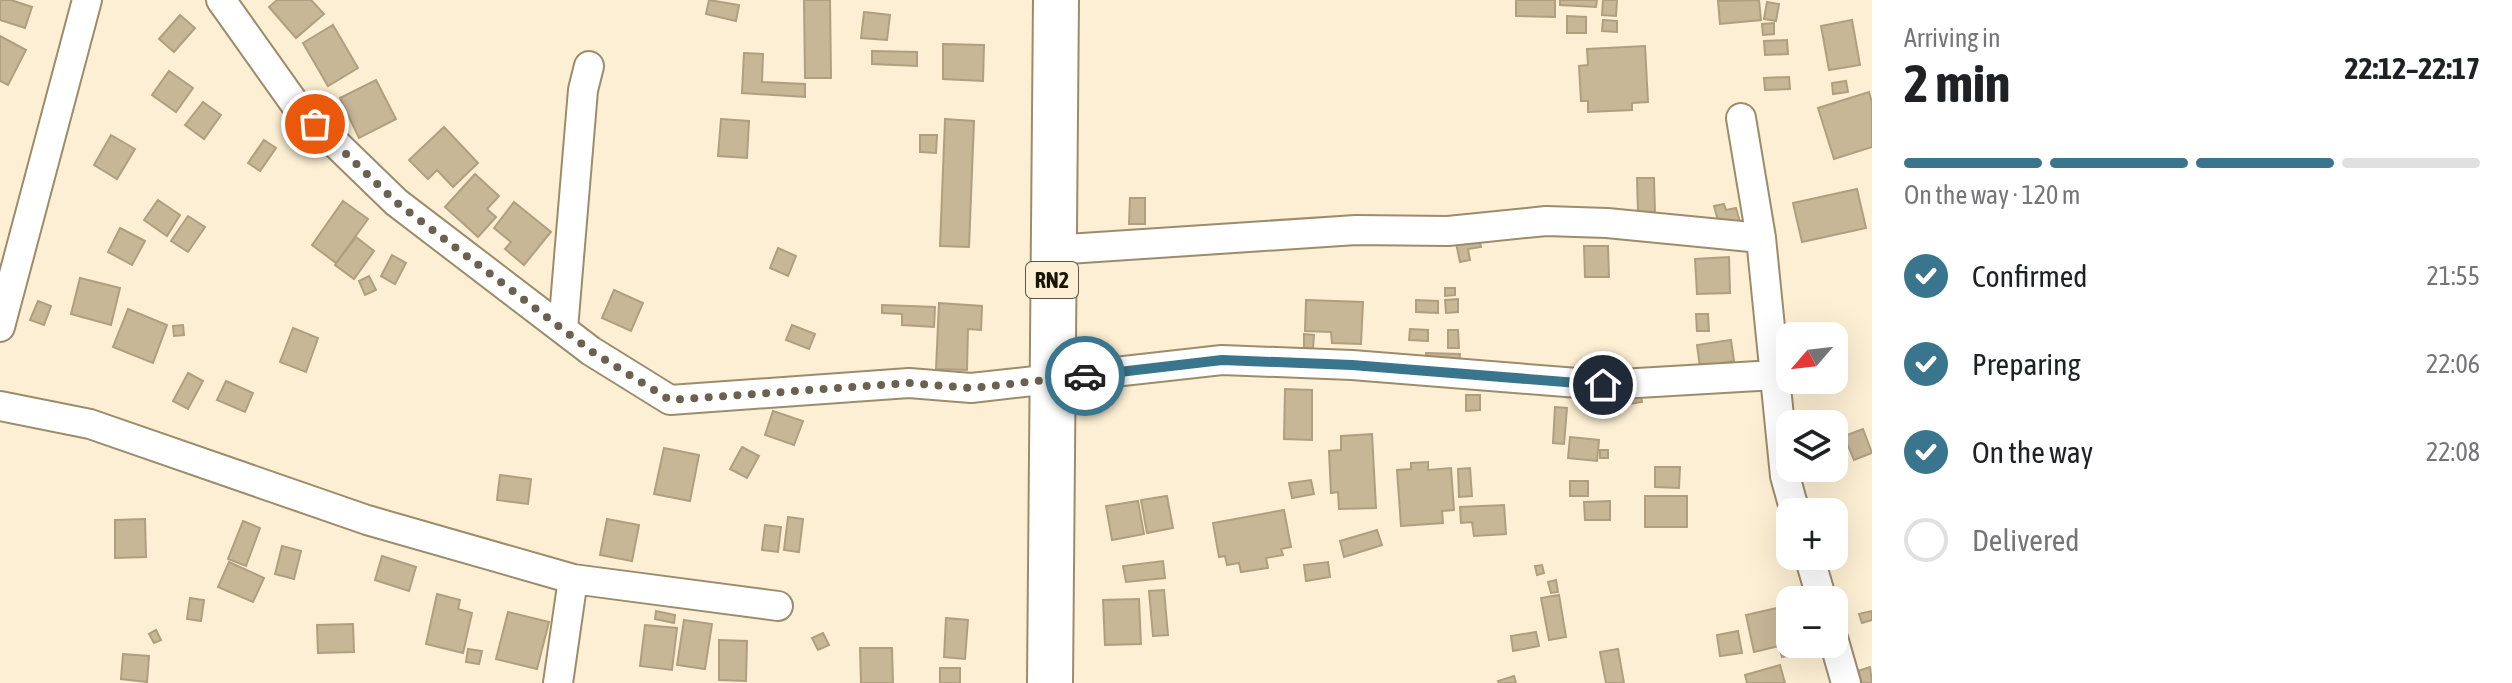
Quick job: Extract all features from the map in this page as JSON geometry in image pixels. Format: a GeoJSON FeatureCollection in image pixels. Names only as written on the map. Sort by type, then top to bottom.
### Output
{"type":"FeatureCollection","features":[{"type":"Feature","properties":{"kind":"highway","name":"RN2"},"geometry":{"type":"LineString","coordinates":[[1050,683],[1056,0]]}},
{"type":"Feature","properties":{"kind":"street"},"geometry":{"type":"LineString","coordinates":[[0,327],[87,0]]}},
{"type":"Feature","properties":{"kind":"street"},"geometry":{"type":"LineString","coordinates":[[221,0],[295,104],[396,202],[591,351],[670,400],[909,383],[971,388],[1222,360],[1352,365],[1603,385],[1775,375]]}},
{"type":"Feature","properties":{"kind":"street"},"geometry":{"type":"LineString","coordinates":[[563,329],[583,90],[589,66]]}},
{"type":"Feature","properties":{"kind":"street"},"geometry":{"type":"LineString","coordinates":[[1741,118],[1761,238],[1785,476],[1791,498]]}},
{"type":"Feature","properties":{"kind":"street"},"geometry":{"type":"LineString","coordinates":[[1052,250],[1356,230],[1448,231],[1546,221],[1607,223],[1761,238]]}},
{"type":"Feature","properties":{"kind":"street"},"geometry":{"type":"LineString","coordinates":[[0,406],[90,424],[367,520],[573,579],[778,606]]}},
{"type":"Feature","properties":{"kind":"street"},"geometry":{"type":"LineString","coordinates":[[558,683],[573,579]]}},
{"type":"Feature","properties":{"kind":"street"},"geometry":{"type":"LineString","coordinates":[[1839,658],[1846,683]]}},
{"type":"Feature","properties":{"kind":"building"},"geometry":{"type":"Polygon","coordinates":[[[0,0],[32,7],[25,28],[0,20],[0,0]]]}},
{"type":"Feature","properties":{"kind":"building"},"geometry":{"type":"Polygon","coordinates":[[[277,0],[311,0],[324,14],[296,38],[269,7],[277,0]]]}},
{"type":"Feature","properties":{"kind":"building"},"geometry":{"type":"Polygon","coordinates":[[[709,0],[739,5],[736,21],[706,14],[709,0]]]}},
{"type":"Feature","properties":{"kind":"building"},"geometry":{"type":"Polygon","coordinates":[[[804,0],[830,0],[831,78],[805,78],[804,0]]]}},
{"type":"Feature","properties":{"kind":"building"},"geometry":{"type":"Polygon","coordinates":[[[1516,0],[1555,0],[1555,17],[1516,16],[1516,0]]]}},
{"type":"Feature","properties":{"kind":"building"},"geometry":{"type":"Polygon","coordinates":[[[1560,0],[1597,0],[1596,7],[1560,5],[1560,0]]]}},
{"type":"Feature","properties":{"kind":"building"},"geometry":{"type":"Polygon","coordinates":[[[1603,0],[1617,0],[1616,16],[1602,15],[1603,0]]]}},
{"type":"Feature","properties":{"kind":"building"},"geometry":{"type":"Polygon","coordinates":[[[1759,0],[1761,20],[1720,24],[1718,1],[1759,0]]]}},
{"type":"Feature","properties":{"kind":"building"},"geometry":{"type":"Polygon","coordinates":[[[1767,2],[1779,4],[1776,21],[1764,19],[1767,2]]]}},
{"type":"Feature","properties":{"kind":"building"},"geometry":{"type":"Polygon","coordinates":[[[864,12],[890,15],[887,40],[861,38],[864,12]]]}},
{"type":"Feature","properties":{"kind":"building"},"geometry":{"type":"Polygon","coordinates":[[[180,15],[195,28],[174,52],[159,39],[180,15]]]}},
{"type":"Feature","properties":{"kind":"building"},"geometry":{"type":"Polygon","coordinates":[[[1567,16],[1586,17],[1586,33],[1567,33],[1567,16]]]}},
{"type":"Feature","properties":{"kind":"building"},"geometry":{"type":"Polygon","coordinates":[[[1603,20],[1617,21],[1617,32],[1602,31],[1603,20]]]}},
{"type":"Feature","properties":{"kind":"building"},"geometry":{"type":"Polygon","coordinates":[[[1852,20],[1860,65],[1829,70],[1821,26],[1852,20]]]}},
{"type":"Feature","properties":{"kind":"building"},"geometry":{"type":"Polygon","coordinates":[[[1774,23],[1774,34],[1763,35],[1762,24],[1774,23]]]}},
{"type":"Feature","properties":{"kind":"building"},"geometry":{"type":"Polygon","coordinates":[[[333,25],[358,68],[328,86],[303,43],[333,25]]]}},
{"type":"Feature","properties":{"kind":"building"},"geometry":{"type":"Polygon","coordinates":[[[0,36],[26,50],[8,85],[0,81],[0,36]]]}},
{"type":"Feature","properties":{"kind":"building"},"geometry":{"type":"Polygon","coordinates":[[[1787,40],[1788,54],[1765,55],[1764,41],[1787,40]]]}},
{"type":"Feature","properties":{"kind":"building"},"geometry":{"type":"Polygon","coordinates":[[[943,44],[984,45],[983,81],[943,79],[943,44]]]}},
{"type":"Feature","properties":{"kind":"building"},"geometry":{"type":"Polygon","coordinates":[[[1645,46],[1648,102],[1632,103],[1632,110],[1588,112],[1588,101],[1581,101],[1579,66],[1588,65],[1587,49],[1645,46]]]}},
{"type":"Feature","properties":{"kind":"building"},"geometry":{"type":"Polygon","coordinates":[[[872,51],[917,52],[917,66],[872,64],[872,51]]]}},
{"type":"Feature","properties":{"kind":"building"},"geometry":{"type":"Polygon","coordinates":[[[744,53],[763,54],[762,82],[805,84],[805,97],[742,93],[744,53]]]}},
{"type":"Feature","properties":{"kind":"building"},"geometry":{"type":"Polygon","coordinates":[[[169,71],[193,88],[176,112],[152,95],[169,71]]]}},
{"type":"Feature","properties":{"kind":"building"},"geometry":{"type":"Polygon","coordinates":[[[1789,77],[1790,89],[1765,90],[1764,78],[1789,77]]]}},
{"type":"Feature","properties":{"kind":"building"},"geometry":{"type":"Polygon","coordinates":[[[376,80],[396,119],[359,138],[340,98],[376,80]]]}},
{"type":"Feature","properties":{"kind":"building"},"geometry":{"type":"Polygon","coordinates":[[[1846,81],[1848,92],[1833,94],[1832,83],[1846,81]]]}},
{"type":"Feature","properties":{"kind":"building"},"geometry":{"type":"Polygon","coordinates":[[[1869,92],[1872,147],[1834,159],[1818,108],[1869,92]]]}},
{"type":"Feature","properties":{"kind":"building"},"geometry":{"type":"Polygon","coordinates":[[[203,102],[221,115],[204,139],[185,125],[203,102]]]}},
{"type":"Feature","properties":{"kind":"building"},"geometry":{"type":"Polygon","coordinates":[[[721,119],[749,121],[747,158],[718,156],[721,119]]]}},
{"type":"Feature","properties":{"kind":"building"},"geometry":{"type":"Polygon","coordinates":[[[945,119],[974,121],[969,247],[940,246],[945,119]]]}},
{"type":"Feature","properties":{"kind":"building"},"geometry":{"type":"Polygon","coordinates":[[[444,127],[478,163],[453,187],[437,170],[428,179],[409,160],[444,127]]]}},
{"type":"Feature","properties":{"kind":"building"},"geometry":{"type":"Polygon","coordinates":[[[111,135],[135,149],[117,179],[94,165],[111,135]]]}},
{"type":"Feature","properties":{"kind":"building"},"geometry":{"type":"Polygon","coordinates":[[[920,135],[937,135],[936,153],[920,152],[920,135]]]}},
{"type":"Feature","properties":{"kind":"building"},"geometry":{"type":"Polygon","coordinates":[[[264,140],[276,148],[260,171],[248,163],[264,140]]]}},
{"type":"Feature","properties":{"kind":"building"},"geometry":{"type":"Polygon","coordinates":[[[475,174],[499,196],[487,209],[496,217],[478,237],[445,207],[475,174]]]}},
{"type":"Feature","properties":{"kind":"building"},"geometry":{"type":"Polygon","coordinates":[[[1637,178],[1654,178],[1655,214],[1638,214],[1637,178]]]}},
{"type":"Feature","properties":{"kind":"building"},"geometry":{"type":"Polygon","coordinates":[[[1857,189],[1866,228],[1802,242],[1793,203],[1857,189]]]}},
{"type":"Feature","properties":{"kind":"building"},"geometry":{"type":"Polygon","coordinates":[[[1130,198],[1145,198],[1145,224],[1129,224],[1130,198]]]}},
{"type":"Feature","properties":{"kind":"building"},"geometry":{"type":"Polygon","coordinates":[[[158,200],[180,215],[167,236],[144,220],[158,200]]]}},
{"type":"Feature","properties":{"kind":"building"},"geometry":{"type":"Polygon","coordinates":[[[343,201],[368,219],[336,263],[312,245],[343,201]]]}},
{"type":"Feature","properties":{"kind":"building"},"geometry":{"type":"Polygon","coordinates":[[[514,202],[551,232],[524,265],[505,249],[511,242],[494,228],[514,202]]]}},
{"type":"Feature","properties":{"kind":"building"},"geometry":{"type":"Polygon","coordinates":[[[1724,204],[1726,210],[1736,208],[1740,222],[1720,228],[1714,206],[1724,204]]]}},
{"type":"Feature","properties":{"kind":"building"},"geometry":{"type":"Polygon","coordinates":[[[188,216],[205,227],[188,252],[171,241],[188,216]]]}},
{"type":"Feature","properties":{"kind":"building"},"geometry":{"type":"Polygon","coordinates":[[[120,228],[145,241],[132,265],[108,252],[120,228]]]}},
{"type":"Feature","properties":{"kind":"building"},"geometry":{"type":"Polygon","coordinates":[[[356,237],[374,251],[354,279],[335,265],[356,237]]]}},
{"type":"Feature","properties":{"kind":"building"},"geometry":{"type":"Polygon","coordinates":[[[1479,238],[1481,247],[1468,249],[1470,260],[1460,262],[1456,243],[1479,238]]]}},
{"type":"Feature","properties":{"kind":"building"},"geometry":{"type":"Polygon","coordinates":[[[1584,246],[1608,246],[1609,277],[1585,277],[1584,246]]]}},
{"type":"Feature","properties":{"kind":"building"},"geometry":{"type":"Polygon","coordinates":[[[778,248],[796,256],[788,276],[770,268],[778,248]]]}},
{"type":"Feature","properties":{"kind":"building"},"geometry":{"type":"Polygon","coordinates":[[[392,255],[406,263],[395,284],[381,276],[392,255]]]}},
{"type":"Feature","properties":{"kind":"building"},"geometry":{"type":"Polygon","coordinates":[[[1729,257],[1730,293],[1697,294],[1695,259],[1729,257]]]}},
{"type":"Feature","properties":{"kind":"building"},"geometry":{"type":"Polygon","coordinates":[[[369,276],[376,290],[365,295],[359,281],[369,276]]]}},
{"type":"Feature","properties":{"kind":"building"},"geometry":{"type":"Polygon","coordinates":[[[80,278],[120,288],[111,325],[71,314],[80,278]]]}},
{"type":"Feature","properties":{"kind":"building"},"geometry":{"type":"Polygon","coordinates":[[[1445,288],[1455,288],[1455,295],[1445,296],[1445,288]]]}},
{"type":"Feature","properties":{"kind":"building"},"geometry":{"type":"Polygon","coordinates":[[[614,290],[643,303],[631,331],[602,318],[614,290]]]}},
{"type":"Feature","properties":{"kind":"building"},"geometry":{"type":"Polygon","coordinates":[[[1458,299],[1458,312],[1446,313],[1445,300],[1458,299]]]}},
{"type":"Feature","properties":{"kind":"building"},"geometry":{"type":"Polygon","coordinates":[[[1306,300],[1363,302],[1361,344],[1332,343],[1331,332],[1305,331],[1306,300]]]}},
{"type":"Feature","properties":{"kind":"building"},"geometry":{"type":"Polygon","coordinates":[[[1416,300],[1438,301],[1438,313],[1416,312],[1416,300]]]}},
{"type":"Feature","properties":{"kind":"building"},"geometry":{"type":"Polygon","coordinates":[[[38,301],[51,306],[44,325],[30,320],[38,301]]]}},
{"type":"Feature","properties":{"kind":"building"},"geometry":{"type":"Polygon","coordinates":[[[939,303],[982,306],[981,330],[968,329],[967,370],[936,369],[939,303]]]}},
{"type":"Feature","properties":{"kind":"building"},"geometry":{"type":"Polygon","coordinates":[[[882,305],[935,307],[934,327],[902,325],[902,314],[882,313],[882,305]]]}},
{"type":"Feature","properties":{"kind":"building"},"geometry":{"type":"Polygon","coordinates":[[[128,309],[167,325],[153,363],[113,347],[128,309]]]}},
{"type":"Feature","properties":{"kind":"building"},"geometry":{"type":"Polygon","coordinates":[[[1696,314],[1708,314],[1709,331],[1697,331],[1696,314]]]}},
{"type":"Feature","properties":{"kind":"building"},"geometry":{"type":"Polygon","coordinates":[[[183,325],[184,335],[174,336],[173,326],[183,325]]]}},
{"type":"Feature","properties":{"kind":"building"},"geometry":{"type":"Polygon","coordinates":[[[792,325],[815,334],[809,349],[786,340],[792,325]]]}},
{"type":"Feature","properties":{"kind":"building"},"geometry":{"type":"Polygon","coordinates":[[[293,328],[318,338],[306,372],[280,362],[293,328]]]}},
{"type":"Feature","properties":{"kind":"building"},"geometry":{"type":"Polygon","coordinates":[[[1410,329],[1428,330],[1428,341],[1409,340],[1410,329]]]}},
{"type":"Feature","properties":{"kind":"building"},"geometry":{"type":"Polygon","coordinates":[[[1448,330],[1458,330],[1459,348],[1448,348],[1448,330]]]}},
{"type":"Feature","properties":{"kind":"building"},"geometry":{"type":"Polygon","coordinates":[[[1304,334],[1314,335],[1313,348],[1304,348],[1304,334]]]}},
{"type":"Feature","properties":{"kind":"building"},"geometry":{"type":"Polygon","coordinates":[[[1731,340],[1734,361],[1700,367],[1697,345],[1731,340]]]}},
{"type":"Feature","properties":{"kind":"building"},"geometry":{"type":"Polygon","coordinates":[[[1426,353],[1460,354],[1459,365],[1426,364],[1426,353]]]}},
{"type":"Feature","properties":{"kind":"building"},"geometry":{"type":"Polygon","coordinates":[[[188,373],[203,381],[188,409],[173,401],[188,373]]]}},
{"type":"Feature","properties":{"kind":"building"},"geometry":{"type":"Polygon","coordinates":[[[226,381],[253,393],[245,412],[217,400],[226,381]]]}},
{"type":"Feature","properties":{"kind":"building"},"geometry":{"type":"Polygon","coordinates":[[[1285,389],[1312,390],[1312,440],[1284,439],[1285,389]]]}},
{"type":"Feature","properties":{"kind":"building"},"geometry":{"type":"Polygon","coordinates":[[[1640,392],[1642,402],[1622,405],[1621,394],[1640,392]]]}},
{"type":"Feature","properties":{"kind":"building"},"geometry":{"type":"Polygon","coordinates":[[[1466,395],[1480,395],[1480,410],[1466,411],[1466,395]]]}},
{"type":"Feature","properties":{"kind":"building"},"geometry":{"type":"Polygon","coordinates":[[[1555,407],[1567,408],[1564,444],[1553,443],[1555,407]]]}},
{"type":"Feature","properties":{"kind":"building"},"geometry":{"type":"Polygon","coordinates":[[[773,411],[803,421],[794,445],[765,435],[773,411]]]}},
{"type":"Feature","properties":{"kind":"building"},"geometry":{"type":"Polygon","coordinates":[[[1863,429],[1872,453],[1854,460],[1848,446],[1848,435],[1863,429]]]}},
{"type":"Feature","properties":{"kind":"building"},"geometry":{"type":"Polygon","coordinates":[[[1372,434],[1376,508],[1339,509],[1338,492],[1331,493],[1329,451],[1341,450],[1341,436],[1372,434]]]}},
{"type":"Feature","properties":{"kind":"building"},"geometry":{"type":"Polygon","coordinates":[[[1570,437],[1599,440],[1597,461],[1568,458],[1570,437]]]}},
{"type":"Feature","properties":{"kind":"building"},"geometry":{"type":"Polygon","coordinates":[[[742,447],[759,456],[747,478],[730,469],[742,447]]]}},
{"type":"Feature","properties":{"kind":"building"},"geometry":{"type":"Polygon","coordinates":[[[664,448],[699,455],[690,501],[654,494],[664,448]]]}},
{"type":"Feature","properties":{"kind":"building"},"geometry":{"type":"Polygon","coordinates":[[[1600,450],[1608,450],[1608,458],[1600,458],[1600,450]]]}},
{"type":"Feature","properties":{"kind":"building"},"geometry":{"type":"Polygon","coordinates":[[[1428,462],[1428,470],[1451,468],[1454,510],[1442,511],[1443,523],[1401,526],[1397,470],[1411,469],[1411,463],[1428,462]]]}},
{"type":"Feature","properties":{"kind":"building"},"geometry":{"type":"Polygon","coordinates":[[[1655,467],[1680,467],[1679,488],[1655,487],[1655,467]]]}},
{"type":"Feature","properties":{"kind":"building"},"geometry":{"type":"Polygon","coordinates":[[[1470,468],[1472,496],[1459,497],[1458,469],[1470,468]]]}},
{"type":"Feature","properties":{"kind":"building"},"geometry":{"type":"Polygon","coordinates":[[[500,475],[531,479],[528,504],[497,500],[500,475]]]}},
{"type":"Feature","properties":{"kind":"building"},"geometry":{"type":"Polygon","coordinates":[[[1311,480],[1314,494],[1292,498],[1289,483],[1311,480]]]}},
{"type":"Feature","properties":{"kind":"building"},"geometry":{"type":"Polygon","coordinates":[[[1570,481],[1588,481],[1588,496],[1570,496],[1570,481]]]}},
{"type":"Feature","properties":{"kind":"building"},"geometry":{"type":"Polygon","coordinates":[[[1167,496],[1173,528],[1147,533],[1141,500],[1167,496]]]}},
{"type":"Feature","properties":{"kind":"building"},"geometry":{"type":"Polygon","coordinates":[[[1645,496],[1687,496],[1687,527],[1645,527],[1645,496]]]}},
{"type":"Feature","properties":{"kind":"building"},"geometry":{"type":"Polygon","coordinates":[[[1138,501],[1144,534],[1112,540],[1106,506],[1138,501]]]}},
{"type":"Feature","properties":{"kind":"building"},"geometry":{"type":"Polygon","coordinates":[[[1610,501],[1610,520],[1585,520],[1584,502],[1610,501]]]}},
{"type":"Feature","properties":{"kind":"building"},"geometry":{"type":"Polygon","coordinates":[[[1504,505],[1506,534],[1474,536],[1472,522],[1461,523],[1460,507],[1504,505]]]}},
{"type":"Feature","properties":{"kind":"building"},"geometry":{"type":"Polygon","coordinates":[[[1284,510],[1291,547],[1281,549],[1283,555],[1266,558],[1268,568],[1241,572],[1239,563],[1227,565],[1225,556],[1219,557],[1213,523],[1284,510]]]}},
{"type":"Feature","properties":{"kind":"building"},"geometry":{"type":"Polygon","coordinates":[[[788,517],[803,519],[799,552],[784,550],[788,517]]]}},
{"type":"Feature","properties":{"kind":"building"},"geometry":{"type":"Polygon","coordinates":[[[145,519],[146,557],[115,558],[115,520],[145,519]]]}},
{"type":"Feature","properties":{"kind":"building"},"geometry":{"type":"Polygon","coordinates":[[[607,519],[639,525],[632,561],[600,555],[607,519]]]}},
{"type":"Feature","properties":{"kind":"building"},"geometry":{"type":"Polygon","coordinates":[[[243,521],[260,528],[246,566],[228,559],[243,521]]]}},
{"type":"Feature","properties":{"kind":"building"},"geometry":{"type":"Polygon","coordinates":[[[765,525],[781,527],[778,552],[762,550],[765,525]]]}},
{"type":"Feature","properties":{"kind":"building"},"geometry":{"type":"Polygon","coordinates":[[[1377,530],[1382,545],[1344,557],[1340,541],[1377,530]]]}},
{"type":"Feature","properties":{"kind":"building"},"geometry":{"type":"Polygon","coordinates":[[[282,546],[301,551],[294,579],[275,574],[282,546]]]}},
{"type":"Feature","properties":{"kind":"building"},"geometry":{"type":"Polygon","coordinates":[[[382,556],[416,567],[409,591],[375,580],[382,556]]]}},
{"type":"Feature","properties":{"kind":"building"},"geometry":{"type":"Polygon","coordinates":[[[1163,561],[1165,578],[1126,582],[1123,566],[1163,561]]]}},
{"type":"Feature","properties":{"kind":"building"},"geometry":{"type":"Polygon","coordinates":[[[229,562],[264,578],[253,602],[218,587],[229,562]]]}},
{"type":"Feature","properties":{"kind":"building"},"geometry":{"type":"Polygon","coordinates":[[[1328,562],[1330,577],[1306,581],[1304,565],[1328,562]]]}},
{"type":"Feature","properties":{"kind":"building"},"geometry":{"type":"Polygon","coordinates":[[[1542,565],[1544,573],[1537,575],[1535,566],[1542,565]]]}},
{"type":"Feature","properties":{"kind":"building"},"geometry":{"type":"Polygon","coordinates":[[[1556,580],[1558,592],[1551,593],[1548,582],[1556,580]]]}},
{"type":"Feature","properties":{"kind":"building"},"geometry":{"type":"Polygon","coordinates":[[[1164,590],[1168,635],[1153,636],[1149,591],[1164,590]]]}},
{"type":"Feature","properties":{"kind":"building"},"geometry":{"type":"Polygon","coordinates":[[[437,594],[460,600],[458,609],[472,613],[463,653],[426,644],[437,594]]]}},
{"type":"Feature","properties":{"kind":"building"},"geometry":{"type":"Polygon","coordinates":[[[1559,595],[1566,637],[1549,640],[1541,598],[1559,595]]]}},
{"type":"Feature","properties":{"kind":"building"},"geometry":{"type":"Polygon","coordinates":[[[190,598],[204,600],[201,621],[187,619],[190,598]]]}},
{"type":"Feature","properties":{"kind":"building"},"geometry":{"type":"Polygon","coordinates":[[[1139,599],[1141,644],[1105,645],[1103,600],[1139,599]]]}},
{"type":"Feature","properties":{"kind":"building"},"geometry":{"type":"Polygon","coordinates":[[[1776,608],[1776,647],[1754,652],[1746,615],[1776,608]]]}},
{"type":"Feature","properties":{"kind":"building"},"geometry":{"type":"Polygon","coordinates":[[[656,611],[675,615],[674,623],[655,619],[656,611]]]}},
{"type":"Feature","properties":{"kind":"building"},"geometry":{"type":"Polygon","coordinates":[[[1872,611],[1872,620],[1862,623],[1859,614],[1872,611]]]}},
{"type":"Feature","properties":{"kind":"building"},"geometry":{"type":"Polygon","coordinates":[[[508,612],[549,622],[537,669],[496,659],[508,612]]]}},
{"type":"Feature","properties":{"kind":"building"},"geometry":{"type":"Polygon","coordinates":[[[946,618],[968,620],[965,659],[944,657],[946,618]]]}},
{"type":"Feature","properties":{"kind":"building"},"geometry":{"type":"Polygon","coordinates":[[[684,620],[712,624],[705,669],[677,665],[684,620]]]}},
{"type":"Feature","properties":{"kind":"building"},"geometry":{"type":"Polygon","coordinates":[[[353,624],[354,652],[318,653],[317,625],[353,624]]]}},
{"type":"Feature","properties":{"kind":"building"},"geometry":{"type":"Polygon","coordinates":[[[645,625],[677,628],[672,670],[640,666],[645,625]]]}},
{"type":"Feature","properties":{"kind":"building"},"geometry":{"type":"Polygon","coordinates":[[[156,630],[161,640],[154,643],[149,634],[156,630]]]}},
{"type":"Feature","properties":{"kind":"building"},"geometry":{"type":"Polygon","coordinates":[[[1738,631],[1742,653],[1720,656],[1717,635],[1738,631]]]}},
{"type":"Feature","properties":{"kind":"building"},"geometry":{"type":"Polygon","coordinates":[[[1536,632],[1539,646],[1513,651],[1511,636],[1536,632]]]}},
{"type":"Feature","properties":{"kind":"building"},"geometry":{"type":"Polygon","coordinates":[[[823,633],[829,645],[818,650],[812,638],[823,633]]]}},
{"type":"Feature","properties":{"kind":"building"},"geometry":{"type":"Polygon","coordinates":[[[719,640],[747,641],[746,681],[719,680],[719,640]]]}},
{"type":"Feature","properties":{"kind":"building"},"geometry":{"type":"Polygon","coordinates":[[[860,648],[892,648],[893,683],[861,683],[860,648]]]}},
{"type":"Feature","properties":{"kind":"building"},"geometry":{"type":"Polygon","coordinates":[[[468,649],[482,651],[479,664],[466,662],[468,649]]]}},
{"type":"Feature","properties":{"kind":"building"},"geometry":{"type":"Polygon","coordinates":[[[1618,649],[1624,683],[1606,683],[1600,652],[1618,649]]]}},
{"type":"Feature","properties":{"kind":"building"},"geometry":{"type":"Polygon","coordinates":[[[123,654],[149,656],[147,682],[121,679],[123,654]]]}},
{"type":"Feature","properties":{"kind":"building"},"geometry":{"type":"Polygon","coordinates":[[[1780,665],[1785,683],[1747,683],[1745,675],[1780,665]]]}},
{"type":"Feature","properties":{"kind":"building"},"geometry":{"type":"Polygon","coordinates":[[[1870,667],[1872,683],[1862,683],[1858,671],[1870,667]]]}},
{"type":"Feature","properties":{"kind":"building"},"geometry":{"type":"Polygon","coordinates":[[[940,668],[960,668],[960,683],[940,683],[940,668]]]}},
{"type":"Feature","properties":{"kind":"building"},"geometry":{"type":"Polygon","coordinates":[[[1514,676],[1516,683],[1498,681],[1514,676]]]}},
{"type":"Feature","properties":{"kind":"way so far"},"geometry":{"type":"LineString","coordinates":[[315,124],[396,202],[591,351],[670,400],[909,383],[971,388],[1085,376]]}},
{"type":"Feature","properties":{"kind":"route"},"geometry":{"type":"LineString","coordinates":[[1085,376],[1222,360],[1352,365],[1603,385]]}}]}
